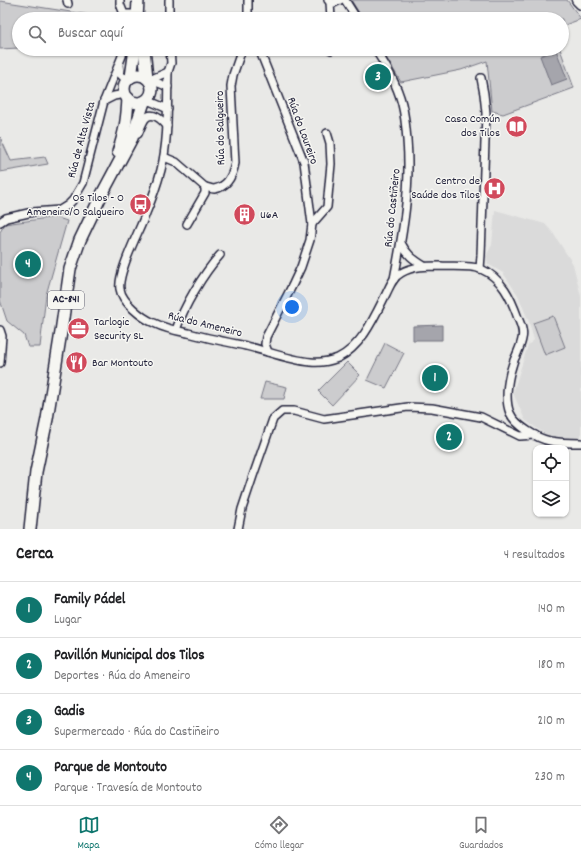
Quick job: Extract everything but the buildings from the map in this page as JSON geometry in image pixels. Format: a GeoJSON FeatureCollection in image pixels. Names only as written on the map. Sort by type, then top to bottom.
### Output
{"type":"FeatureCollection","features":[{"type":"Feature","properties":{"kind":"main road"},"geometry":{"type":"LineString","coordinates":[[138,0],[139,12]]}},
{"type":"Feature","properties":{"kind":"main road"},"geometry":{"type":"LineString","coordinates":[[140,12],[143,0]]}},
{"type":"Feature","properties":{"kind":"main road","name":"AC-841"},"geometry":{"type":"LineString","coordinates":[[105,188],[124,136],[127,118],[125,85],[133,56]]}},
{"type":"Feature","properties":{"kind":"main road","name":"AC-841"},"geometry":{"type":"LineString","coordinates":[[30,529],[36,472],[62,332],[70,270],[80,240],[105,188],[132,138],[145,101],[152,94],[152,86],[149,80],[145,56]]}},
{"type":"Feature","properties":{"kind":"main road"},"geometry":{"type":"LineString","coordinates":[[128,78],[139,75],[149,80]]}},
{"type":"Feature","properties":{"kind":"main road"},"geometry":{"type":"LineString","coordinates":[[126,96],[133,102],[137,103],[145,101]]}},
{"type":"Feature","properties":{"kind":"main road","name":"AC-841"},"geometry":{"type":"LineString","coordinates":[[37,529],[47,419]]}},
{"type":"Feature","properties":{"kind":"street"},"geometry":{"type":"LineString","coordinates":[[120,0],[123,12]]}},
{"type":"Feature","properties":{"kind":"street"},"geometry":{"type":"LineString","coordinates":[[169,0],[169,12]]}},
{"type":"Feature","properties":{"kind":"street"},"geometry":{"type":"LineString","coordinates":[[248,0],[248,12]]}},
{"type":"Feature","properties":{"kind":"street"},"geometry":{"type":"LineString","coordinates":[[330,12],[329,1],[334,3],[340,0]]}},
{"type":"Feature","properties":{"kind":"street"},"geometry":{"type":"LineString","coordinates":[[344,0],[352,12]]}},
{"type":"Feature","properties":{"kind":"street"},"geometry":{"type":"LineString","coordinates":[[577,0],[581,4]]}},
{"type":"Feature","properties":{"kind":"street","name":"Rúa de Alta Vista"},"geometry":{"type":"LineString","coordinates":[[3,220],[32,212],[60,210],[73,200],[83,183],[104,101],[122,56]]}},
{"type":"Feature","properties":{"kind":"street","name":"Rúa do Ameneiro"},"geometry":{"type":"LineString","coordinates":[[170,56],[164,157],[155,191],[124,268],[120,282],[120,290],[124,299],[143,317],[155,324],[314,363],[325,362],[337,358],[350,350],[362,337],[394,279],[401,273],[411,268],[424,266],[471,267],[480,269],[494,277],[503,286],[512,301],[521,325],[523,334],[522,342],[514,358],[511,370],[507,394],[508,404],[510,414],[519,425],[535,435]]}},
{"type":"Feature","properties":{"kind":"street","name":"Rúa do Salgueiro"},"geometry":{"type":"LineString","coordinates":[[205,187],[214,189],[225,184],[233,171],[235,163],[231,86],[240,56]]}},
{"type":"Feature","properties":{"kind":"street","name":"Rúa do Loureiro"},"geometry":{"type":"LineString","coordinates":[[262,56],[304,162],[312,224],[310,240],[301,267],[266,337],[265,344],[268,352]]}},
{"type":"Feature","properties":{"kind":"street","name":"Rúa do Castiñeiro"},"geometry":{"type":"LineString","coordinates":[[379,56],[396,86],[406,119],[408,184],[401,243],[394,279]]}},
{"type":"Feature","properties":{"kind":"street"},"geometry":{"type":"LineString","coordinates":[[119,62],[120,74],[128,78]]}},
{"type":"Feature","properties":{"kind":"street"},"geometry":{"type":"LineString","coordinates":[[149,80],[168,72]]}},
{"type":"Feature","properties":{"kind":"street"},"geometry":{"type":"LineString","coordinates":[[110,86],[118,81],[128,78]]}},
{"type":"Feature","properties":{"kind":"street"},"geometry":{"type":"LineString","coordinates":[[480,269],[486,113],[481,78]]}},
{"type":"Feature","properties":{"kind":"street"},"geometry":{"type":"LineString","coordinates":[[149,80],[168,87]]}},
{"type":"Feature","properties":{"kind":"street"},"geometry":{"type":"LineString","coordinates":[[104,101],[114,96],[126,96]]}},
{"type":"Feature","properties":{"kind":"street"},"geometry":{"type":"LineString","coordinates":[[145,101],[168,109]]}},
{"type":"Feature","properties":{"kind":"street"},"geometry":{"type":"LineString","coordinates":[[132,138],[138,135],[145,118],[149,116],[154,116],[161,119],[167,126]]}},
{"type":"Feature","properties":{"kind":"street","name":"Rúa do Loureiro"},"geometry":{"type":"LineString","coordinates":[[312,224],[327,207],[331,164],[330,143],[327,133]]}},
{"type":"Feature","properties":{"kind":"street"},"geometry":{"type":"LineString","coordinates":[[164,157],[176,162],[205,187],[205,193],[187,224]]}},
{"type":"Feature","properties":{"kind":"street"},"geometry":{"type":"LineString","coordinates":[[401,243],[409,256],[424,266]]}},
{"type":"Feature","properties":{"kind":"street"},"geometry":{"type":"LineString","coordinates":[[176,330],[191,298],[209,267],[220,255]]}},
{"type":"Feature","properties":{"kind":"street"},"geometry":{"type":"LineString","coordinates":[[0,330],[2,336],[0,363]]}},
{"type":"Feature","properties":{"kind":"street"},"geometry":{"type":"LineString","coordinates":[[238,529],[244,503],[268,433],[274,419],[282,411],[294,411],[324,419],[408,408],[432,408],[481,417],[520,436],[535,435],[547,441],[581,443]]}},
{"type":"Feature","properties":{"kind":"shaded area"},"geometry":{"type":"Polygon","coordinates":[[[351,0],[567,0],[581,19],[569,23],[569,12],[359,12],[351,0]]]}},
{"type":"Feature","properties":{"kind":"shaded area"},"geometry":{"type":"Polygon","coordinates":[[[0,1],[71,12],[12,12],[12,48],[0,49],[0,1]]]}},
{"type":"Feature","properties":{"kind":"shaded area"},"geometry":{"type":"Polygon","coordinates":[[[385,56],[563,56],[574,88],[503,114],[492,111],[487,61],[461,70],[401,82],[385,56]]]}},
{"type":"Feature","properties":{"kind":"shaded area"},"geometry":{"type":"Polygon","coordinates":[[[540,56],[558,56],[567,79],[551,85],[540,56]]]}},
{"type":"Feature","properties":{"kind":"shaded area"},"geometry":{"type":"Polygon","coordinates":[[[0,137],[11,161],[45,157],[48,164],[0,172],[0,137]]]}},
{"type":"Feature","properties":{"kind":"shaded area"},"geometry":{"type":"Polygon","coordinates":[[[495,210],[545,224],[553,233],[573,264],[581,296],[581,439],[567,439],[546,435],[525,420],[513,393],[528,345],[534,340],[529,322],[518,295],[503,273],[488,264],[486,256],[492,245],[495,210]]]}},
{"type":"Feature","properties":{"kind":"shaded area"},"geometry":{"type":"Polygon","coordinates":[[[55,217],[67,221],[46,295],[40,347],[28,347],[24,335],[7,321],[0,300],[0,232],[5,224],[55,217]]]}},
{"type":"Feature","properties":{"kind":"shaded area"},"geometry":{"type":"Polygon","coordinates":[[[553,316],[565,347],[545,355],[533,323],[553,316]]]}},
{"type":"Feature","properties":{"kind":"shaded area"},"geometry":{"type":"Polygon","coordinates":[[[442,325],[442,340],[413,340],[413,326],[442,325]]]}},
{"type":"Feature","properties":{"kind":"shaded area"},"geometry":{"type":"Polygon","coordinates":[[[385,343],[404,353],[386,388],[367,380],[385,343]]]}},
{"type":"Feature","properties":{"kind":"shaded area"},"geometry":{"type":"Polygon","coordinates":[[[347,362],[360,375],[332,405],[318,391],[347,362]]]}},
{"type":"Feature","properties":{"kind":"shaded area"},"geometry":{"type":"Polygon","coordinates":[[[265,382],[287,387],[284,399],[260,399],[265,382]]]}},
{"type":"Feature","properties":{"kind":"place","name":"Gadis"},"geometry":{"type":"Point","coordinates":[378,77]}},
{"type":"Feature","properties":{"kind":"place","name":"Casa Común dos Tilos"},"geometry":{"type":"Point","coordinates":[516,126]}},
{"type":"Feature","properties":{"kind":"place","name":"Centro de Saúde dos Tilos"},"geometry":{"type":"Point","coordinates":[495,188]}},
{"type":"Feature","properties":{"kind":"place","name":"Os Tilos - O Ameneiro/O Salgueiro"},"geometry":{"type":"Point","coordinates":[140,205]}},
{"type":"Feature","properties":{"kind":"place","name":"U6A"},"geometry":{"type":"Point","coordinates":[245,215]}},
{"type":"Feature","properties":{"kind":"place","name":"Parque de Montouto"},"geometry":{"type":"Point","coordinates":[28,264]}},
{"type":"Feature","properties":{"kind":"place","name":"Tarlogic Security SL"},"geometry":{"type":"Point","coordinates":[78,329]}},
{"type":"Feature","properties":{"kind":"place","name":"Bar Montouto"},"geometry":{"type":"Point","coordinates":[76,363]}},
{"type":"Feature","properties":{"kind":"place","name":"Family Pádel"},"geometry":{"type":"Point","coordinates":[435,378]}},
{"type":"Feature","properties":{"kind":"place","name":"Pavillón Municipal dos Tilos"},"geometry":{"type":"Point","coordinates":[449,437]}}]}
